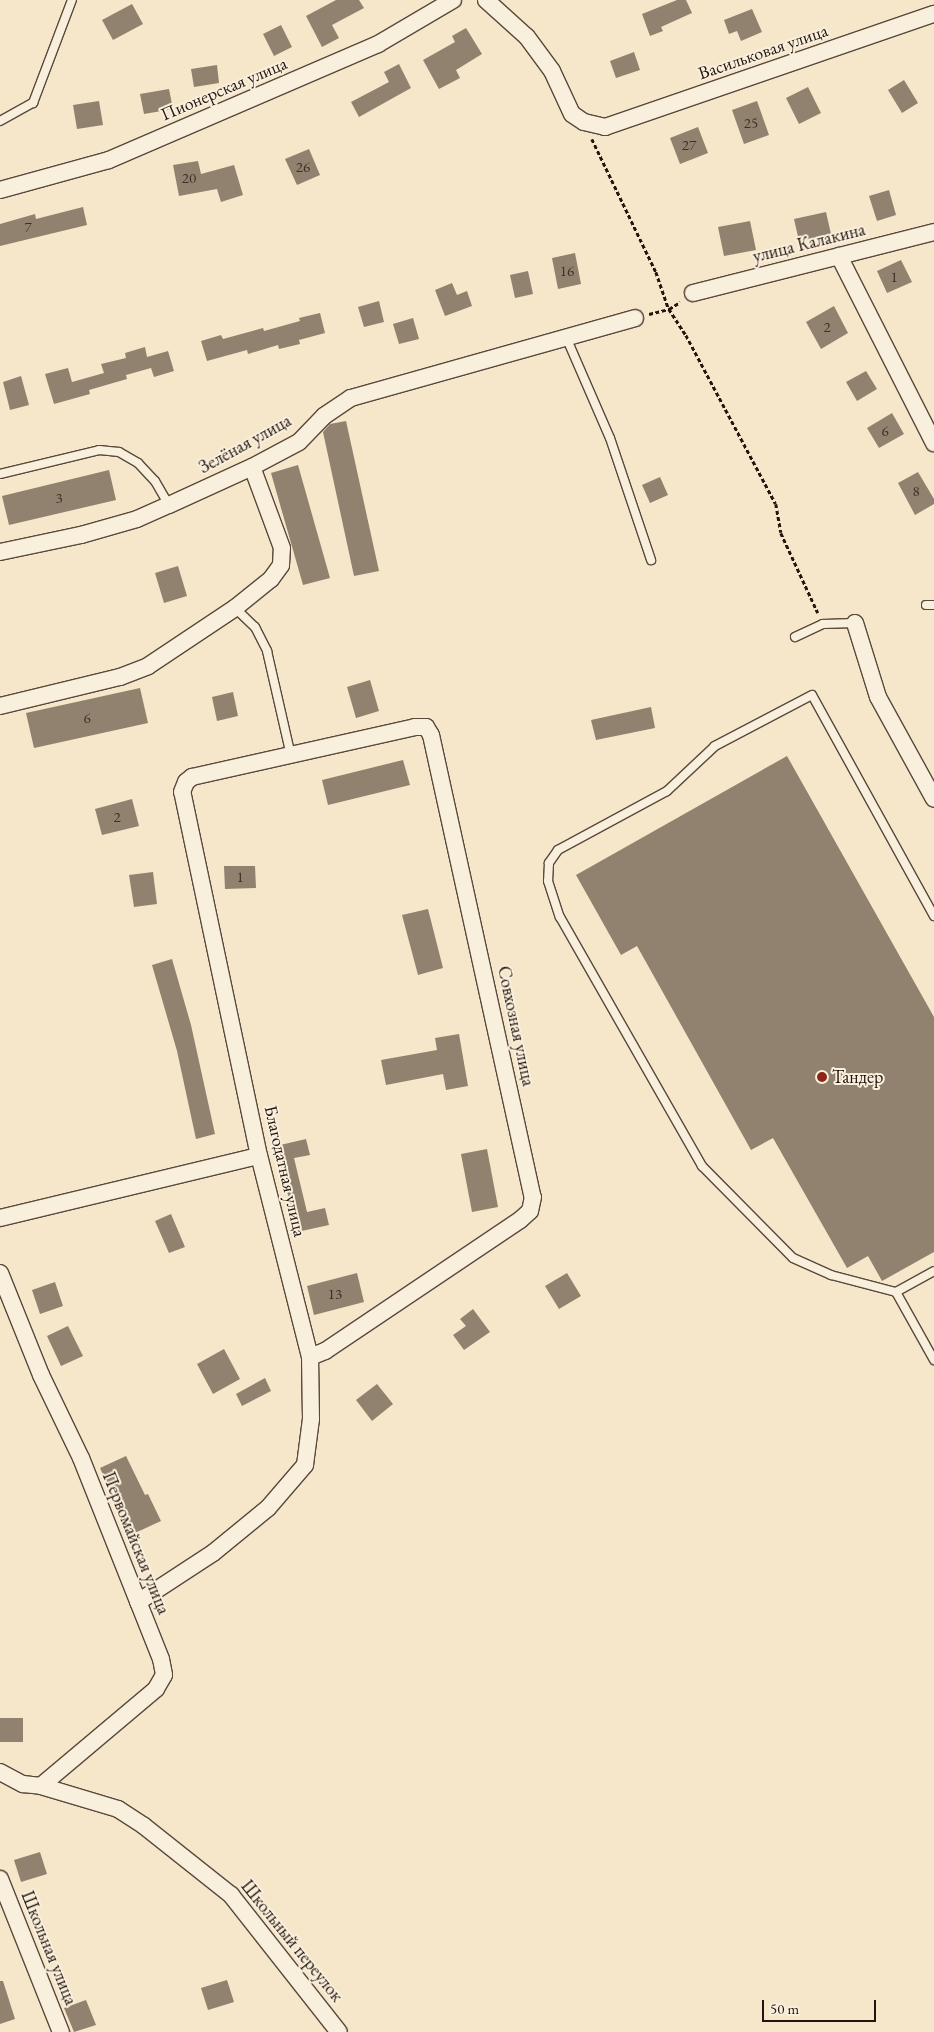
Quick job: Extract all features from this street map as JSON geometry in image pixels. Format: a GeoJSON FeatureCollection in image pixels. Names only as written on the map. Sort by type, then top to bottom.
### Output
{"type":"FeatureCollection","features":[{"type":"Feature","properties":{"kind":"street","name":"Пионерская улица"},"geometry":{"type":"LineString","coordinates":[[0,190],[109,160],[378,44],[453,0]]}},
{"type":"Feature","properties":{"kind":"street"},"geometry":{"type":"LineString","coordinates":[[486,0],[526,37],[552,71],[572,114],[584,122]]}},
{"type":"Feature","properties":{"kind":"street","name":"Васильковая улица"},"geometry":{"type":"LineString","coordinates":[[584,122],[605,127],[934,14]]}},
{"type":"Feature","properties":{"kind":"street","name":"улица Калакина"},"geometry":{"type":"LineString","coordinates":[[693,293],[934,232]]}},
{"type":"Feature","properties":{"kind":"street"},"geometry":{"type":"LineString","coordinates":[[838,256],[934,443]]}},
{"type":"Feature","properties":{"kind":"street","name":"Зелёная улица"},"geometry":{"type":"LineString","coordinates":[[0,552],[81,535],[137,519],[170,505],[252,467],[299,442],[324,416],[351,398],[635,318]]}},
{"type":"Feature","properties":{"kind":"street"},"geometry":{"type":"LineString","coordinates":[[0,706],[120,677],[148,666],[235,608],[271,578],[281,565],[282,548],[252,467]]}},
{"type":"Feature","properties":{"kind":"street"},"geometry":{"type":"LineString","coordinates":[[855,623],[878,696],[934,799]]}},
{"type":"Feature","properties":{"kind":"street","name":"Совхозная улица"},"geometry":{"type":"LineString","coordinates":[[291,756],[415,727],[426,728],[431,735],[533,1197],[530,1211],[520,1220],[325,1351],[310,1358]]}},
{"type":"Feature","properties":{"kind":"street","name":"Благодатная улица"},"geometry":{"type":"LineString","coordinates":[[138,1602],[213,1553],[268,1508],[305,1465],[311,1419],[310,1358],[260,1156],[182,792],[186,782],[192,777],[291,756]]}},
{"type":"Feature","properties":{"kind":"street"},"geometry":{"type":"LineString","coordinates":[[0,1218],[260,1156]]}},
{"type":"Feature","properties":{"kind":"street","name":"Первомайская улица"},"geometry":{"type":"LineString","coordinates":[[0,1273],[41,1375],[81,1458],[161,1659],[164,1674],[156,1689],[41,1786]]}},
{"type":"Feature","properties":{"kind":"street","name":"Школьный переулок"},"geometry":{"type":"LineString","coordinates":[[0,1772],[23,1784],[41,1786],[118,1809],[144,1826],[232,1895],[340,2032]]}},
{"type":"Feature","properties":{"kind":"street","name":"Школьная улица"},"geometry":{"type":"LineString","coordinates":[[0,1879],[61,2032]]}},
{"type":"Feature","properties":{"kind":"lane"},"geometry":{"type":"LineString","coordinates":[[0,121],[33,103],[72,0]]}},
{"type":"Feature","properties":{"kind":"lane"},"geometry":{"type":"LineString","coordinates":[[566,337],[610,438],[650,560]]}},
{"type":"Feature","properties":{"kind":"lane"},"geometry":{"type":"LineString","coordinates":[[0,474],[99,450],[119,452],[144,469],[155,481],[170,505]]}},
{"type":"Feature","properties":{"kind":"lane"},"geometry":{"type":"LineString","coordinates":[[235,608],[255,627],[268,651],[291,756]]}},
{"type":"Feature","properties":{"kind":"lane"},"geometry":{"type":"LineString","coordinates":[[795,637],[823,624],[855,623]]}},
{"type":"Feature","properties":{"kind":"lane"},"geometry":{"type":"LineString","coordinates":[[934,916],[812,696],[714,746],[667,791],[558,850],[549,863],[548,881],[560,917],[702,1166],[793,1258],[831,1275],[896,1292],[934,1271]]}},
{"type":"Feature","properties":{"kind":"lane"},"geometry":{"type":"LineString","coordinates":[[896,1292],[934,1360]]}},
{"type":"Feature","properties":{"kind":"path"},"geometry":{"type":"LineString","coordinates":[[584,122],[656,272],[669,309],[686,335],[776,504],[781,533],[823,624]]}},
{"type":"Feature","properties":{"kind":"path"},"geometry":{"type":"LineString","coordinates":[[635,318],[669,309],[693,293]]}},
{"type":"Feature","properties":{"kind":"building"},"geometry":{"type":"Polygon","coordinates":[[[336,0],[359,0],[364,8],[332,25],[339,38],[322,47],[306,16],[336,0]]]}},
{"type":"Feature","properties":{"kind":"building"},"geometry":{"type":"Polygon","coordinates":[[[677,0],[686,0],[692,13],[661,27],[663,31],[650,36],[642,14],[677,0]]]}},
{"type":"Feature","properties":{"kind":"building"},"geometry":{"type":"Polygon","coordinates":[[[132,4],[143,24],[113,40],[102,20],[132,4]]]}},
{"type":"Feature","properties":{"kind":"building"},"geometry":{"type":"Polygon","coordinates":[[[752,9],[762,32],[741,41],[737,31],[729,34],[724,20],[752,9]]]}},
{"type":"Feature","properties":{"kind":"building"},"geometry":{"type":"Polygon","coordinates":[[[281,25],[292,47],[274,56],[263,34],[281,25]]]}},
{"type":"Feature","properties":{"kind":"building"},"geometry":{"type":"Polygon","coordinates":[[[466,28],[482,54],[456,70],[460,78],[439,89],[423,60],[455,42],[452,36],[466,28]]]}},
{"type":"Feature","properties":{"kind":"building"},"geometry":{"type":"Polygon","coordinates":[[[634,52],[640,70],[616,78],[610,61],[634,52]]]}},
{"type":"Feature","properties":{"kind":"building"},"geometry":{"type":"Polygon","coordinates":[[[399,64],[411,88],[359,117],[351,102],[389,82],[384,72],[399,64]]]}},
{"type":"Feature","properties":{"kind":"building"},"geometry":{"type":"Polygon","coordinates":[[[217,65],[219,83],[194,87],[191,69],[217,65]]]}},
{"type":"Feature","properties":{"kind":"building"},"geometry":{"type":"Polygon","coordinates":[[[904,80],[918,103],[902,113],[888,90],[904,80]]]}},
{"type":"Feature","properties":{"kind":"building"},"geometry":{"type":"Polygon","coordinates":[[[808,87],[821,113],[799,124],[786,98],[808,87]]]}},
{"type":"Feature","properties":{"kind":"building"},"geometry":{"type":"Polygon","coordinates":[[[169,89],[173,109],[144,114],[140,94],[169,89]]]}},
{"type":"Feature","properties":{"kind":"building"},"geometry":{"type":"Polygon","coordinates":[[[99,101],[103,125],[77,129],[73,105],[99,101]]]}},
{"type":"Feature","properties":{"kind":"building"},"geometry":{"type":"Polygon","coordinates":[[[757,101],[769,135],[744,144],[732,110],[757,101]]]}},
{"type":"Feature","properties":{"kind":"building"},"geometry":{"type":"Polygon","coordinates":[[[698,127],[708,153],[680,164],[670,138],[698,127]]]}},
{"type":"Feature","properties":{"kind":"building"},"geometry":{"type":"Polygon","coordinates":[[[309,149],[320,175],[297,185],[285,159],[309,149]]]}},
{"type":"Feature","properties":{"kind":"building"},"geometry":{"type":"Polygon","coordinates":[[[198,161],[201,174],[234,165],[243,195],[221,202],[217,189],[179,196],[173,165],[198,161]]]}},
{"type":"Feature","properties":{"kind":"building"},"geometry":{"type":"Polygon","coordinates":[[[889,190],[896,215],[877,221],[869,196],[889,190]]]}},
{"type":"Feature","properties":{"kind":"building"},"geometry":{"type":"Polygon","coordinates":[[[83,207],[87,225],[0,246],[0,224],[35,214],[36,219],[83,207]]]}},
{"type":"Feature","properties":{"kind":"building"},"geometry":{"type":"Polygon","coordinates":[[[826,212],[831,234],[799,241],[794,219],[826,212]]]}},
{"type":"Feature","properties":{"kind":"building"},"geometry":{"type":"Polygon","coordinates":[[[750,221],[756,250],[724,256],[718,227],[750,221]]]}},
{"type":"Feature","properties":{"kind":"building"},"geometry":{"type":"Polygon","coordinates":[[[575,253],[581,284],[558,289],[552,258],[575,253]]]}},
{"type":"Feature","properties":{"kind":"building"},"geometry":{"type":"Polygon","coordinates":[[[901,260],[912,282],[887,293],[877,271],[901,260]]]}},
{"type":"Feature","properties":{"kind":"building"},"geometry":{"type":"Polygon","coordinates":[[[528,271],[533,294],[515,298],[510,275],[528,271]]]}},
{"type":"Feature","properties":{"kind":"building"},"geometry":{"type":"Polygon","coordinates":[[[452,283],[457,295],[467,291],[472,306],[445,316],[435,290],[452,283]]]}},
{"type":"Feature","properties":{"kind":"building"},"geometry":{"type":"Polygon","coordinates":[[[379,301],[384,322],[364,327],[358,307],[379,301]]]}},
{"type":"Feature","properties":{"kind":"building"},"geometry":{"type":"Polygon","coordinates":[[[834,306],[848,333],[821,349],[806,322],[834,306]]]}},
{"type":"Feature","properties":{"kind":"building"},"geometry":{"type":"Polygon","coordinates":[[[320,313],[325,333],[299,340],[300,344],[279,349],[278,345],[248,354],[247,350],[207,361],[201,341],[221,335],[223,339],[263,328],[264,331],[300,321],[299,318],[320,313]]]}},
{"type":"Feature","properties":{"kind":"building"},"geometry":{"type":"Polygon","coordinates":[[[413,318],[419,339],[399,344],[393,324],[413,318]]]}},
{"type":"Feature","properties":{"kind":"building"},"geometry":{"type":"Polygon","coordinates":[[[145,347],[147,357],[168,351],[174,371],[154,377],[151,368],[126,375],[127,379],[89,390],[90,394],[54,404],[45,374],[68,368],[72,382],[104,373],[101,364],[126,358],[125,353],[145,347]]]}},
{"type":"Feature","properties":{"kind":"building"},"geometry":{"type":"Polygon","coordinates":[[[866,371],[877,389],[857,401],[846,382],[866,371]]]}},
{"type":"Feature","properties":{"kind":"building"},"geometry":{"type":"Polygon","coordinates":[[[21,376],[29,405],[10,410],[3,382],[21,376]]]}},
{"type":"Feature","properties":{"kind":"building"},"geometry":{"type":"Polygon","coordinates":[[[892,413],[904,434],[879,448],[867,428],[892,413]]]}},
{"type":"Feature","properties":{"kind":"building"},"geometry":{"type":"Polygon","coordinates":[[[346,421],[379,571],[354,576],[323,432],[330,424],[346,421]]]}},
{"type":"Feature","properties":{"kind":"building"},"geometry":{"type":"Polygon","coordinates":[[[298,465],[330,578],[303,585],[271,473],[298,465]]]}},
{"type":"Feature","properties":{"kind":"building"},"geometry":{"type":"Polygon","coordinates":[[[109,470],[116,500],[9,525],[2,496],[109,470]]]}},
{"type":"Feature","properties":{"kind":"building"},"geometry":{"type":"Polygon","coordinates":[[[918,472],[934,499],[934,504],[915,515],[898,483],[918,472]]]}},
{"type":"Feature","properties":{"kind":"building"},"geometry":{"type":"Polygon","coordinates":[[[660,477],[668,495],[650,503],[642,485],[660,477]]]}},
{"type":"Feature","properties":{"kind":"building"},"geometry":{"type":"Polygon","coordinates":[[[178,566],[187,596],[164,603],[155,573],[178,566]]]}},
{"type":"Feature","properties":{"kind":"building"},"geometry":{"type":"Polygon","coordinates":[[[370,680],[379,711],[356,718],[347,687],[370,680]]]}},
{"type":"Feature","properties":{"kind":"building"},"geometry":{"type":"Polygon","coordinates":[[[140,688],[148,723],[34,748],[26,713],[140,688]]]}},
{"type":"Feature","properties":{"kind":"building"},"geometry":{"type":"Polygon","coordinates":[[[233,692],[238,716],[217,721],[212,697],[233,692]]]}},
{"type":"Feature","properties":{"kind":"building"},"geometry":{"type":"Polygon","coordinates":[[[651,707],[655,728],[596,740],[591,720],[651,707]]]}},
{"type":"Feature","properties":{"kind":"building","name":"Тандер"},"geometry":{"type":"Polygon","coordinates":[[[787,756],[934,1017],[934,1252],[882,1281],[868,1256],[847,1268],[773,1138],[751,1150],[637,946],[621,955],[576,875],[787,756]]]}},
{"type":"Feature","properties":{"kind":"building"},"geometry":{"type":"Polygon","coordinates":[[[403,760],[410,785],[328,805],[322,780],[403,760]]]}},
{"type":"Feature","properties":{"kind":"building"},"geometry":{"type":"Polygon","coordinates":[[[132,799],[139,826],[102,835],[95,809],[132,799]]]}},
{"type":"Feature","properties":{"kind":"building"},"geometry":{"type":"Polygon","coordinates":[[[224,866],[255,866],[256,888],[225,889],[224,866]]]}},
{"type":"Feature","properties":{"kind":"building"},"geometry":{"type":"Polygon","coordinates":[[[153,872],[157,904],[134,907],[129,875],[153,872]]]}},
{"type":"Feature","properties":{"kind":"building"},"geometry":{"type":"Polygon","coordinates":[[[428,909],[443,968],[418,975],[402,915],[428,909]]]}},
{"type":"Feature","properties":{"kind":"building"},"geometry":{"type":"Polygon","coordinates":[[[172,959],[191,1025],[215,1134],[196,1139],[177,1051],[152,965],[172,959]]]}},
{"type":"Feature","properties":{"kind":"building"},"geometry":{"type":"Polygon","coordinates":[[[459,1034],[468,1086],[446,1090],[443,1074],[386,1085],[381,1060],[437,1050],[435,1038],[459,1034]]]}},
{"type":"Feature","properties":{"kind":"building"},"geometry":{"type":"Polygon","coordinates":[[[306,1139],[310,1155],[294,1158],[307,1212],[325,1208],[329,1225],[297,1232],[276,1146],[306,1139]]]}},
{"type":"Feature","properties":{"kind":"building"},"geometry":{"type":"Polygon","coordinates":[[[487,1149],[498,1207],[472,1212],[461,1154],[487,1149]]]}},
{"type":"Feature","properties":{"kind":"building"},"geometry":{"type":"Polygon","coordinates":[[[171,1214],[185,1247],[169,1253],[155,1221],[171,1214]]]}},
{"type":"Feature","properties":{"kind":"building"},"geometry":{"type":"Polygon","coordinates":[[[357,1273],[364,1302],[314,1315],[307,1286],[357,1273]]]}},
{"type":"Feature","properties":{"kind":"building"},"geometry":{"type":"Polygon","coordinates":[[[567,1273],[581,1296],[559,1309],[545,1286],[567,1273]]]}},
{"type":"Feature","properties":{"kind":"building"},"geometry":{"type":"Polygon","coordinates":[[[55,1282],[63,1306],[40,1314],[32,1290],[55,1282]]]}},
{"type":"Feature","properties":{"kind":"building"},"geometry":{"type":"Polygon","coordinates":[[[473,1309],[490,1332],[464,1350],[453,1335],[466,1326],[460,1319],[473,1309]]]}},
{"type":"Feature","properties":{"kind":"building"},"geometry":{"type":"Polygon","coordinates":[[[68,1326],[83,1356],[61,1366],[47,1336],[68,1326]]]}},
{"type":"Feature","properties":{"kind":"building"},"geometry":{"type":"Polygon","coordinates":[[[224,1349],[240,1379],[213,1394],[197,1364],[224,1349]]]}},
{"type":"Feature","properties":{"kind":"building"},"geometry":{"type":"Polygon","coordinates":[[[265,1378],[271,1391],[242,1406],[236,1394],[265,1378]]]}},
{"type":"Feature","properties":{"kind":"building"},"geometry":{"type":"Polygon","coordinates":[[[377,1384],[393,1404],[372,1421],[356,1400],[377,1384]]]}},
{"type":"Feature","properties":{"kind":"building"},"geometry":{"type":"Polygon","coordinates":[[[126,1456],[145,1495],[148,1494],[161,1521],[135,1533],[116,1494],[112,1495],[100,1468],[126,1456]]]}},
{"type":"Feature","properties":{"kind":"building"},"geometry":{"type":"Polygon","coordinates":[[[0,1718],[23,1718],[23,1742],[0,1742],[0,1718]]]}},
{"type":"Feature","properties":{"kind":"building"},"geometry":{"type":"Polygon","coordinates":[[[40,1852],[47,1874],[21,1882],[14,1860],[40,1852]]]}},
{"type":"Feature","properties":{"kind":"building"},"geometry":{"type":"Polygon","coordinates":[[[227,1980],[234,2002],[208,2010],[201,1988],[227,1980]]]}},
{"type":"Feature","properties":{"kind":"building"},"geometry":{"type":"Polygon","coordinates":[[[0,1981],[3,1981],[15,2019],[0,2024],[0,1981]]]}},
{"type":"Feature","properties":{"kind":"building"},"geometry":{"type":"Polygon","coordinates":[[[86,2000],[96,2025],[74,2032],[64,2008],[86,2000]]]}},
{"type":"Feature","properties":{"kind":"place","name":"Тандер"},"geometry":{"type":"Point","coordinates":[822,1077]}}]}
